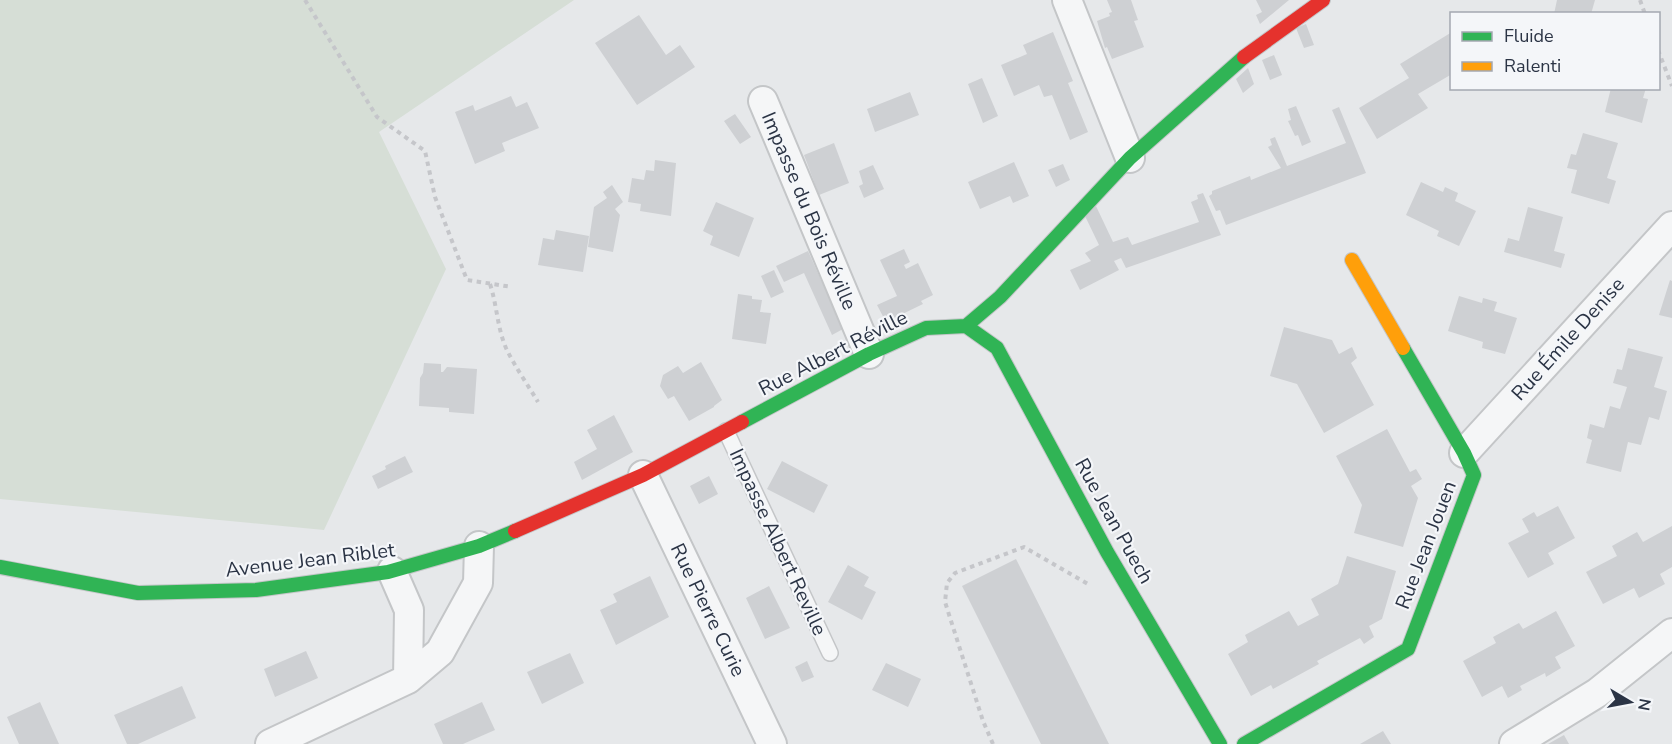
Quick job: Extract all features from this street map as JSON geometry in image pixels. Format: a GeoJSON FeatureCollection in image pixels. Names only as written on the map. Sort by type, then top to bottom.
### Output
{"type":"FeatureCollection","features":[{"type":"Feature","properties":{"kind":"street"},"geometry":{"type":"LineString","coordinates":[[1067,0],[1130,158]]}},
{"type":"Feature","properties":{"kind":"street"},"geometry":{"type":"LineString","coordinates":[[966,326],[1000,297],[1130,158],[1245,56],[1323,0]]}},
{"type":"Feature","properties":{"kind":"street","name":"Impasse du Bois Réville"},"geometry":{"type":"LineString","coordinates":[[763,100],[869,354]]}},
{"type":"Feature","properties":{"kind":"street","name":"Rue Émile Denise"},"geometry":{"type":"LineString","coordinates":[[1464,453],[1672,226]]}},
{"type":"Feature","properties":{"kind":"street","name":"Rue Jean Jouen"},"geometry":{"type":"LineString","coordinates":[[1244,744],[1408,649],[1474,474],[1352,260]]}},
{"type":"Feature","properties":{"kind":"street","name":"Rue Albert Réville"},"geometry":{"type":"LineString","coordinates":[[479,546],[643,475],[869,354],[926,328],[966,326]]}},
{"type":"Feature","properties":{"kind":"street","name":"Rue Jean Puech"},"geometry":{"type":"LineString","coordinates":[[966,326],[997,348],[1119,572],[1220,744]]}},
{"type":"Feature","properties":{"kind":"street","name":"Rue Pierre Curie"},"geometry":{"type":"LineString","coordinates":[[643,475],[772,744]]}},
{"type":"Feature","properties":{"kind":"street"},"geometry":{"type":"LineString","coordinates":[[270,744],[408,679],[440,652],[478,583],[479,546]]}},
{"type":"Feature","properties":{"kind":"street","name":"Avenue Jean Riblet"},"geometry":{"type":"LineString","coordinates":[[0,567],[138,593],[256,590],[392,571],[479,546]]}},
{"type":"Feature","properties":{"kind":"street"},"geometry":{"type":"LineString","coordinates":[[392,571],[409,610],[408,679]]}},
{"type":"Feature","properties":{"kind":"street"},"geometry":{"type":"LineString","coordinates":[[1514,744],[1597,693],[1672,633]]}},
{"type":"Feature","properties":{"kind":"lane","name":"Impasse Albert Reville"},"geometry":{"type":"LineString","coordinates":[[726,431],[830,653]]}},
{"type":"Feature","properties":{"kind":"path"},"geometry":{"type":"LineString","coordinates":[[306,0],[377,117],[425,151],[435,196],[467,280],[512,287]]}},
{"type":"Feature","properties":{"kind":"path"},"geometry":{"type":"LineString","coordinates":[[1660,53],[1672,86]]}},
{"type":"Feature","properties":{"kind":"path"},"geometry":{"type":"LineString","coordinates":[[490,284],[497,304],[499,326],[507,349],[538,402]]}},
{"type":"Feature","properties":{"kind":"path"},"geometry":{"type":"LineString","coordinates":[[993,744],[983,721],[945,602],[947,583],[955,573],[1024,547],[1088,584],[1119,572]]}},
{"type":"Feature","properties":{"kind":"shaded area"},"geometry":{"type":"Polygon","coordinates":[[[0,0],[574,0],[379,132],[446,269],[324,530],[0,499],[0,0]]]}},
{"type":"Feature","properties":{"kind":"building"},"geometry":{"type":"Polygon","coordinates":[[[1107,0],[1131,0],[1138,20],[1134,21],[1144,47],[1112,59],[1107,47],[1105,48],[1097,21],[1110,16],[1109,13],[1112,12],[1107,0]]]}},
{"type":"Feature","properties":{"kind":"building"},"geometry":{"type":"Polygon","coordinates":[[[1256,0],[1289,0],[1260,24],[1256,15],[1262,12],[1256,0]]]}},
{"type":"Feature","properties":{"kind":"building"},"geometry":{"type":"Polygon","coordinates":[[[1557,0],[1595,0],[1592,12],[1554,12],[1557,0]]]}},
{"type":"Feature","properties":{"kind":"building"},"geometry":{"type":"Polygon","coordinates":[[[639,15],[666,55],[680,45],[695,67],[637,105],[595,43],[639,15]]]}},
{"type":"Feature","properties":{"kind":"building"},"geometry":{"type":"Polygon","coordinates":[[[1306,24],[1314,45],[1304,48],[1296,28],[1306,24]]]}},
{"type":"Feature","properties":{"kind":"building"},"geometry":{"type":"Polygon","coordinates":[[[1053,32],[1073,81],[1068,83],[1088,132],[1070,140],[1052,95],[1044,97],[1039,85],[1014,96],[1001,65],[1027,54],[1023,45],[1053,32]]]}},
{"type":"Feature","properties":{"kind":"building"},"geometry":{"type":"Polygon","coordinates":[[[1450,33],[1450,75],[1418,94],[1428,108],[1377,139],[1359,108],[1409,78],[1400,64],[1450,33]]]}},
{"type":"Feature","properties":{"kind":"building"},"geometry":{"type":"Polygon","coordinates":[[[1274,55],[1282,75],[1270,80],[1262,60],[1274,55]]]}},
{"type":"Feature","properties":{"kind":"building"},"geometry":{"type":"Polygon","coordinates":[[[1248,68],[1254,84],[1243,93],[1236,79],[1248,68]]]}},
{"type":"Feature","properties":{"kind":"building"},"geometry":{"type":"Polygon","coordinates":[[[982,78],[998,116],[983,123],[968,84],[982,78]]]}},
{"type":"Feature","properties":{"kind":"building"},"geometry":{"type":"Polygon","coordinates":[[[1610,90],[1645,90],[1643,98],[1648,99],[1642,123],[1605,112],[1610,90]]]}},
{"type":"Feature","properties":{"kind":"building"},"geometry":{"type":"Polygon","coordinates":[[[910,92],[919,115],[875,132],[867,109],[910,92]]]}},
{"type":"Feature","properties":{"kind":"building"},"geometry":{"type":"Polygon","coordinates":[[[511,96],[516,107],[527,102],[539,128],[502,143],[505,151],[475,164],[455,112],[473,105],[475,111],[511,96]]]}},
{"type":"Feature","properties":{"kind":"building"},"geometry":{"type":"Polygon","coordinates":[[[1296,106],[1311,142],[1302,146],[1298,135],[1295,136],[1288,121],[1291,120],[1288,109],[1296,106]]]}},
{"type":"Feature","properties":{"kind":"building"},"geometry":{"type":"Polygon","coordinates":[[[1339,107],[1366,173],[1226,225],[1220,210],[1216,211],[1209,196],[1212,191],[1250,176],[1251,180],[1281,168],[1268,147],[1272,145],[1270,139],[1275,137],[1287,166],[1346,143],[1332,110],[1339,107]]]}},
{"type":"Feature","properties":{"kind":"building"},"geometry":{"type":"Polygon","coordinates":[[[735,114],[751,137],[740,144],[724,121],[735,114]]]}},
{"type":"Feature","properties":{"kind":"building"},"geometry":{"type":"Polygon","coordinates":[[[1583,133],[1618,143],[1607,178],[1616,181],[1609,204],[1571,193],[1577,170],[1567,168],[1571,154],[1576,155],[1583,133]]]}},
{"type":"Feature","properties":{"kind":"building"},"geometry":{"type":"Polygon","coordinates":[[[834,143],[849,183],[819,195],[804,155],[834,143]]]}},
{"type":"Feature","properties":{"kind":"building"},"geometry":{"type":"Polygon","coordinates":[[[655,160],[676,163],[671,216],[640,211],[641,204],[628,202],[632,178],[644,180],[646,170],[654,171],[655,160]]]}},
{"type":"Feature","properties":{"kind":"building"},"geometry":{"type":"Polygon","coordinates":[[[1014,162],[1029,196],[1013,203],[1010,196],[980,209],[968,182],[1014,162]]]}},
{"type":"Feature","properties":{"kind":"building"},"geometry":{"type":"Polygon","coordinates":[[[1063,164],[1070,180],[1056,187],[1048,170],[1063,164]]]}},
{"type":"Feature","properties":{"kind":"building"},"geometry":{"type":"Polygon","coordinates":[[[873,165],[884,189],[864,198],[859,186],[863,184],[859,171],[873,165]]]}},
{"type":"Feature","properties":{"kind":"building"},"geometry":{"type":"Polygon","coordinates":[[[1421,182],[1443,192],[1445,187],[1458,193],[1455,201],[1476,211],[1459,246],[1437,236],[1439,231],[1406,215],[1421,182]]]}},
{"type":"Feature","properties":{"kind":"building"},"geometry":{"type":"Polygon","coordinates":[[[612,185],[623,202],[615,209],[620,215],[613,252],[588,247],[594,207],[607,198],[603,192],[612,185]]]}},
{"type":"Feature","properties":{"kind":"building"},"geometry":{"type":"Polygon","coordinates":[[[1203,193],[1221,235],[1126,268],[1121,258],[1114,261],[1119,270],[1080,290],[1070,270],[1091,261],[1085,253],[1099,245],[1085,216],[1096,206],[1113,242],[1128,237],[1132,245],[1199,222],[1191,202],[1198,199],[1197,195],[1203,193]]]}},
{"type":"Feature","properties":{"kind":"building"},"geometry":{"type":"Polygon","coordinates":[[[716,202],[754,218],[739,257],[710,245],[713,236],[703,231],[716,202]]]}},
{"type":"Feature","properties":{"kind":"building"},"geometry":{"type":"Polygon","coordinates":[[[1528,207],[1563,217],[1554,251],[1565,254],[1561,268],[1504,252],[1508,238],[1519,241],[1528,207]]]}},
{"type":"Feature","properties":{"kind":"building"},"geometry":{"type":"Polygon","coordinates":[[[556,230],[589,236],[583,272],[538,265],[543,238],[554,240],[556,230]]]}},
{"type":"Feature","properties":{"kind":"building"},"geometry":{"type":"Polygon","coordinates":[[[904,249],[910,262],[904,265],[906,269],[918,263],[933,295],[921,301],[923,304],[886,322],[877,305],[897,296],[880,260],[904,249]]]}},
{"type":"Feature","properties":{"kind":"building"},"geometry":{"type":"Polygon","coordinates":[[[808,251],[843,329],[832,335],[804,273],[784,282],[776,266],[808,251]]]}},
{"type":"Feature","properties":{"kind":"building"},"geometry":{"type":"Polygon","coordinates":[[[774,270],[784,292],[771,298],[761,276],[774,270]]]}},
{"type":"Feature","properties":{"kind":"building"},"geometry":{"type":"Polygon","coordinates":[[[1670,280],[1672,281],[1672,318],[1659,315],[1670,280]]]}},
{"type":"Feature","properties":{"kind":"building"},"geometry":{"type":"Polygon","coordinates":[[[738,294],[762,300],[760,312],[771,313],[766,344],[732,339],[738,294]]]}},
{"type":"Feature","properties":{"kind":"building"},"geometry":{"type":"Polygon","coordinates":[[[1459,296],[1482,303],[1483,298],[1497,302],[1494,311],[1517,318],[1505,354],[1482,348],[1483,342],[1448,331],[1459,296]]]}},
{"type":"Feature","properties":{"kind":"building"},"geometry":{"type":"Polygon","coordinates":[[[1284,327],[1332,340],[1339,354],[1352,347],[1357,358],[1351,363],[1374,405],[1324,433],[1297,384],[1270,376],[1284,327]]]}},
{"type":"Feature","properties":{"kind":"building"},"geometry":{"type":"Polygon","coordinates":[[[1628,348],[1663,357],[1654,387],[1667,391],[1659,420],[1649,417],[1641,445],[1628,442],[1621,472],[1586,463],[1592,440],[1587,438],[1590,424],[1604,428],[1610,406],[1620,409],[1627,387],[1613,383],[1617,369],[1622,370],[1628,348]]]}},
{"type":"Feature","properties":{"kind":"building"},"geometry":{"type":"Polygon","coordinates":[[[701,362],[722,400],[689,421],[674,396],[668,399],[660,386],[663,375],[678,366],[683,373],[701,362]]]}},
{"type":"Feature","properties":{"kind":"building"},"geometry":{"type":"Polygon","coordinates":[[[424,363],[441,364],[441,372],[447,367],[477,369],[474,414],[449,412],[449,408],[419,406],[420,378],[424,363]]]}},
{"type":"Feature","properties":{"kind":"building"},"geometry":{"type":"Polygon","coordinates":[[[614,415],[633,452],[582,480],[574,462],[597,449],[587,430],[614,415]]]}},
{"type":"Feature","properties":{"kind":"building"},"geometry":{"type":"Polygon","coordinates":[[[1387,429],[1410,472],[1416,469],[1422,479],[1411,486],[1418,498],[1403,547],[1354,533],[1362,505],[1336,456],[1387,429]]]}},
{"type":"Feature","properties":{"kind":"building"},"geometry":{"type":"Polygon","coordinates":[[[405,456],[413,472],[378,489],[372,476],[386,469],[385,466],[405,456]]]}},
{"type":"Feature","properties":{"kind":"building"},"geometry":{"type":"Polygon","coordinates":[[[782,461],[828,485],[814,513],[767,489],[782,461]]]}},
{"type":"Feature","properties":{"kind":"building"},"geometry":{"type":"Polygon","coordinates":[[[709,476],[718,494],[699,504],[690,486],[709,476]]]}},
{"type":"Feature","properties":{"kind":"building"},"geometry":{"type":"Polygon","coordinates":[[[1558,506],[1575,538],[1548,553],[1554,564],[1528,578],[1508,543],[1529,532],[1522,519],[1534,512],[1537,517],[1558,506]]]}},
{"type":"Feature","properties":{"kind":"building"},"geometry":{"type":"Polygon","coordinates":[[[1672,526],[1672,567],[1660,574],[1665,584],[1639,598],[1634,588],[1603,604],[1586,572],[1617,556],[1612,546],[1637,532],[1643,542],[1672,526]]]}},
{"type":"Feature","properties":{"kind":"building"},"geometry":{"type":"Polygon","coordinates":[[[1347,556],[1396,571],[1382,619],[1369,626],[1374,637],[1364,644],[1360,638],[1317,661],[1319,664],[1273,689],[1271,685],[1251,696],[1228,654],[1248,642],[1245,635],[1289,611],[1298,626],[1319,615],[1311,599],[1338,584],[1347,556]]]}},
{"type":"Feature","properties":{"kind":"building"},"geometry":{"type":"Polygon","coordinates":[[[1016,559],[1109,744],[1041,744],[962,586],[1016,559]]]}},
{"type":"Feature","properties":{"kind":"building"},"geometry":{"type":"Polygon","coordinates":[[[848,565],[869,577],[864,586],[876,592],[862,620],[828,602],[848,565]]]}},
{"type":"Feature","properties":{"kind":"building"},"geometry":{"type":"Polygon","coordinates":[[[650,576],[669,617],[616,645],[600,610],[617,602],[613,594],[650,576]]]}},
{"type":"Feature","properties":{"kind":"building"},"geometry":{"type":"Polygon","coordinates":[[[769,586],[790,628],[765,639],[746,598],[769,586]]]}},
{"type":"Feature","properties":{"kind":"building"},"geometry":{"type":"Polygon","coordinates":[[[1556,611],[1575,646],[1555,657],[1561,668],[1546,677],[1545,673],[1520,686],[1522,690],[1508,698],[1502,686],[1482,697],[1463,661],[1496,643],[1493,637],[1519,623],[1523,629],[1556,611]]]}},
{"type":"Feature","properties":{"kind":"building"},"geometry":{"type":"Polygon","coordinates":[[[306,651],[318,678],[275,697],[264,669],[306,651]]]}},
{"type":"Feature","properties":{"kind":"building"},"geometry":{"type":"Polygon","coordinates":[[[570,653],[584,683],[542,704],[527,672],[570,653]]]}},
{"type":"Feature","properties":{"kind":"building"},"geometry":{"type":"Polygon","coordinates":[[[807,661],[814,677],[802,682],[795,667],[807,661]]]}},
{"type":"Feature","properties":{"kind":"building"},"geometry":{"type":"Polygon","coordinates":[[[886,663],[921,679],[908,707],[872,690],[886,663]]]}},
{"type":"Feature","properties":{"kind":"building"},"geometry":{"type":"Polygon","coordinates":[[[182,686],[196,718],[138,744],[127,744],[114,715],[182,686]]]}},
{"type":"Feature","properties":{"kind":"building"},"geometry":{"type":"Polygon","coordinates":[[[40,702],[59,744],[19,744],[7,717],[40,702]]]}},
{"type":"Feature","properties":{"kind":"building"},"geometry":{"type":"Polygon","coordinates":[[[482,702],[495,730],[463,744],[443,744],[434,724],[482,702]]]}},
{"type":"Feature","properties":{"kind":"building"},"geometry":{"type":"Polygon","coordinates":[[[1383,731],[1391,744],[1360,744],[1383,731]]]}},
{"type":"Feature","properties":{"kind":"building"},"geometry":{"type":"Polygon","coordinates":[[[1564,735],[1569,744],[1548,744],[1564,735]]]}},
{"type":"Feature","properties":{"kind":"traffic: fast"},"geometry":{"type":"LineString","coordinates":[[742,422],[869,354],[926,328],[966,326],[1000,297],[1130,158],[1244,57]]}},
{"type":"Feature","properties":{"kind":"traffic: fast"},"geometry":{"type":"LineString","coordinates":[[966,326],[997,348],[1107,552],[1220,744]]}},
{"type":"Feature","properties":{"kind":"traffic: fast"},"geometry":{"type":"LineString","coordinates":[[1244,744],[1408,649],[1474,475],[1464,453],[1403,348]]}},
{"type":"Feature","properties":{"kind":"traffic: fast"},"geometry":{"type":"LineString","coordinates":[[0,567],[138,593],[256,590],[388,572],[479,546],[515,531]]}},
{"type":"Feature","properties":{"kind":"traffic: slow"},"geometry":{"type":"LineString","coordinates":[[1352,260],[1403,348]]}},
{"type":"Feature","properties":{"kind":"traffic: jam"},"geometry":{"type":"LineString","coordinates":[[1244,57],[1323,0]]}},
{"type":"Feature","properties":{"kind":"traffic: jam"},"geometry":{"type":"LineString","coordinates":[[515,531],[643,475],[742,422]]}}]}
